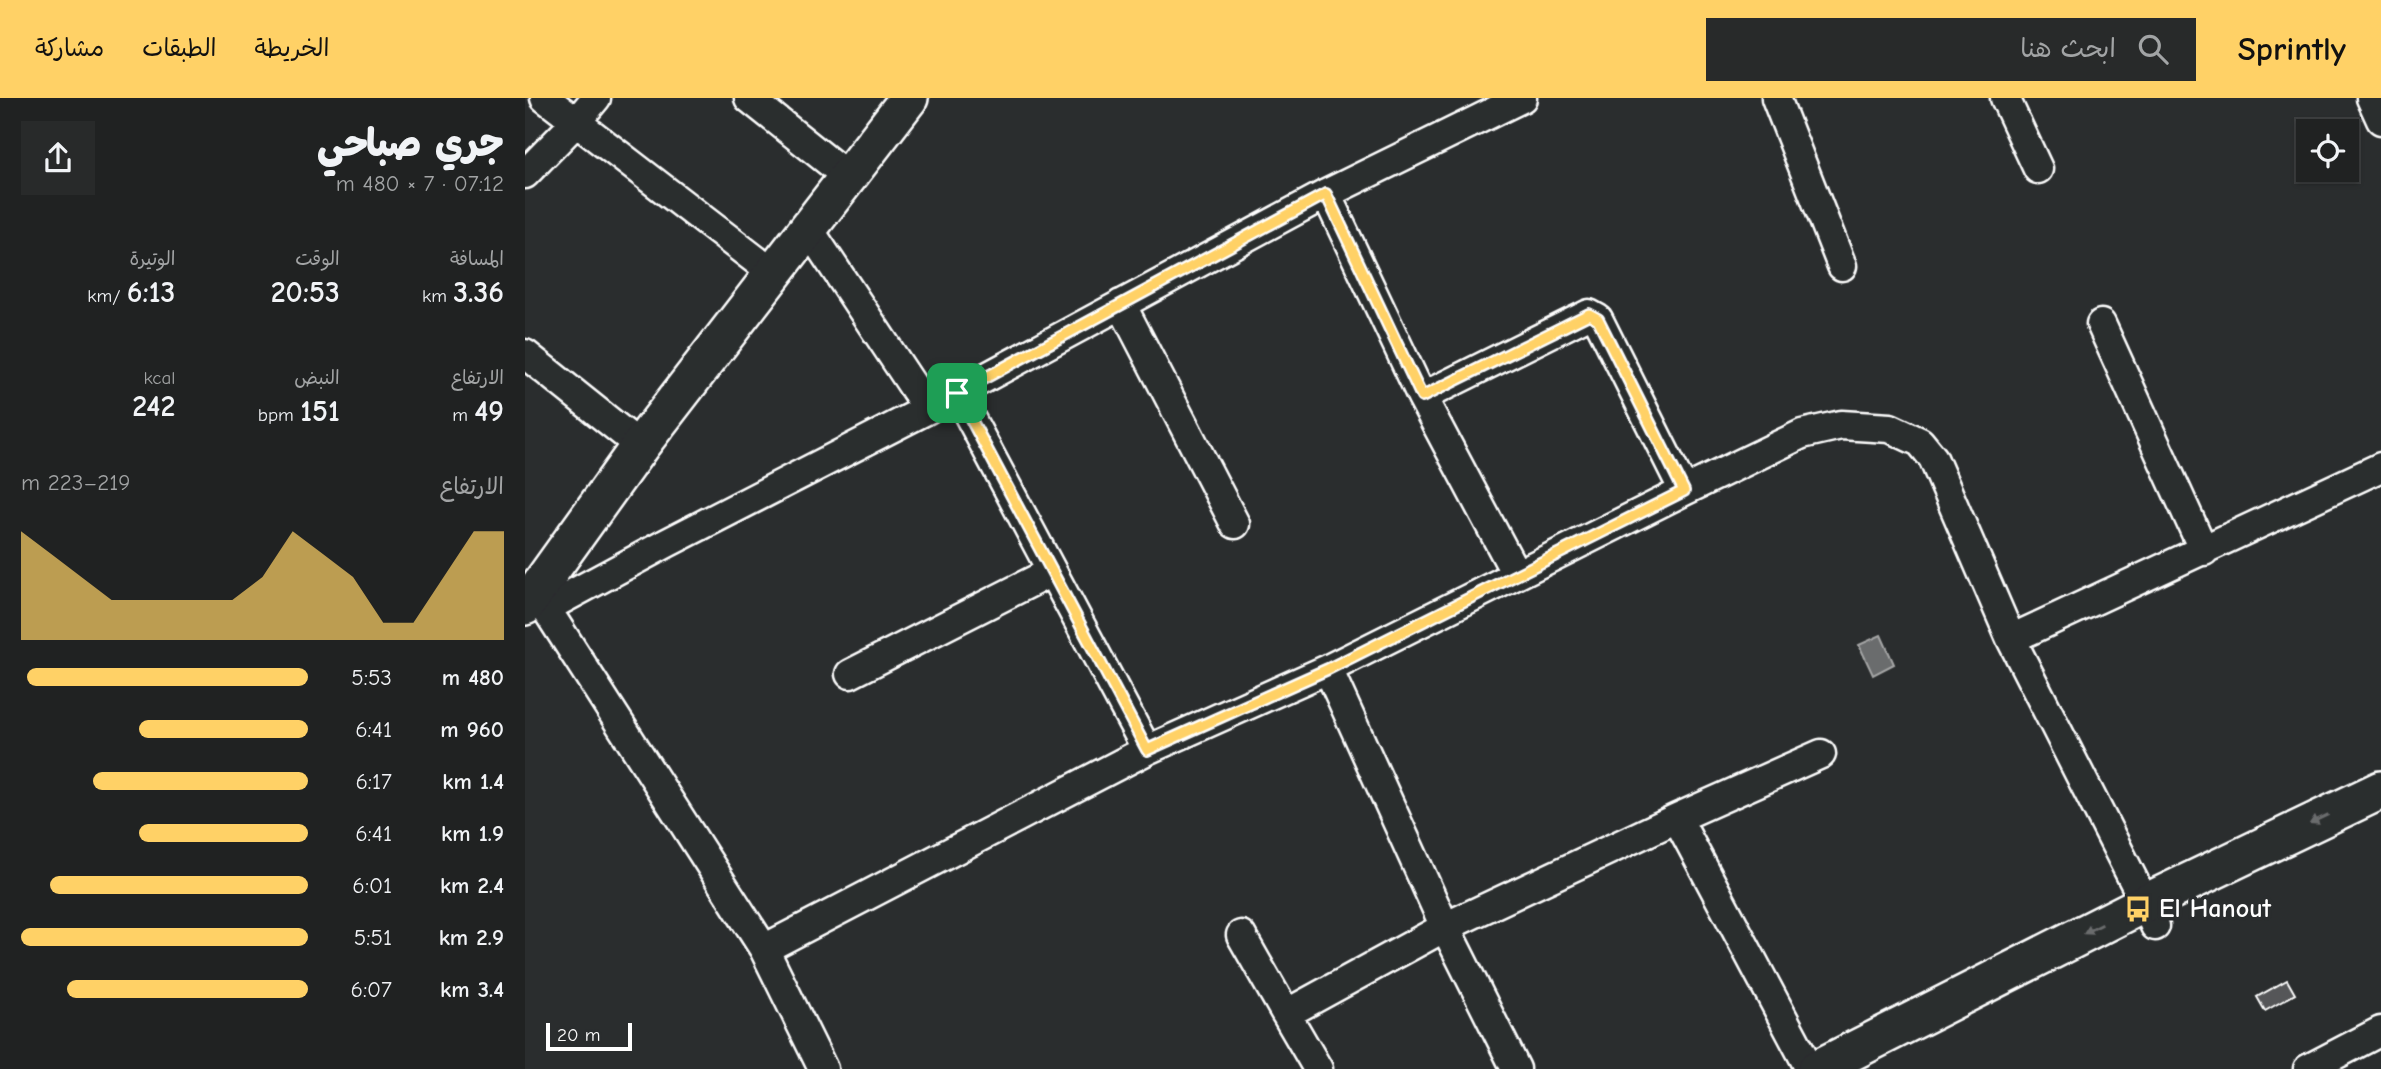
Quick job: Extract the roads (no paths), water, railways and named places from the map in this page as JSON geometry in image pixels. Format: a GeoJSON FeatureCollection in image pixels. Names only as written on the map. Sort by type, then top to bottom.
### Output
{"type":"FeatureCollection","features":[{"type":"Feature","properties":{"kind":"main road"},"geometry":{"type":"LineString","coordinates":[[535,602],[640,446],[909,98]]}},
{"type":"Feature","properties":{"kind":"main road"},"geometry":{"type":"LineString","coordinates":[[1867,1069],[2381,790]]}},
{"type":"Feature","properties":{"kind":"main road"},"geometry":{"type":"LineString","coordinates":[[1817,1069],[2150,915],[2381,817]]}},
{"type":"Feature","properties":{"kind":"street"},"geometry":{"type":"LineString","coordinates":[[545,98],[774,274]]}},
{"type":"Feature","properties":{"kind":"street"},"geometry":{"type":"LineString","coordinates":[[525,174],[596,98]]}},
{"type":"Feature","properties":{"kind":"street"},"geometry":{"type":"LineString","coordinates":[[749,98],[848,177]]}},
{"type":"Feature","properties":{"kind":"street"},"geometry":{"type":"LineString","coordinates":[[823,1069],[764,949],[535,602],[667,543],[928,409],[1326,194],[1522,98]]}},
{"type":"Feature","properties":{"kind":"street"},"geometry":{"type":"LineString","coordinates":[[1776,98],[1842,266]]}},
{"type":"Feature","properties":{"kind":"street"},"geometry":{"type":"LineString","coordinates":[[2005,98],[2038,169]]}},
{"type":"Feature","properties":{"kind":"street"},"geometry":{"type":"LineString","coordinates":[[2371,98],[2381,120]]}},
{"type":"Feature","properties":{"kind":"street"},"geometry":{"type":"LineString","coordinates":[[1326,194],[1422,397],[1516,574]]}},
{"type":"Feature","properties":{"kind":"street"},"geometry":{"type":"LineString","coordinates":[[809,228],[928,409]]}},
{"type":"Feature","properties":{"kind":"street"},"geometry":{"type":"LineString","coordinates":[[1121,304],[1235,524]]}},
{"type":"Feature","properties":{"kind":"street"},"geometry":{"type":"LineString","coordinates":[[1422,397],[1589,314],[1593,315],[1598,319],[1684,491]]}},
{"type":"Feature","properties":{"kind":"street"},"geometry":{"type":"LineString","coordinates":[[2101,324],[2204,551]]}},
{"type":"Feature","properties":{"kind":"street"},"geometry":{"type":"LineString","coordinates":[[525,354],[640,446]]}},
{"type":"Feature","properties":{"kind":"street"},"geometry":{"type":"LineString","coordinates":[[957,393],[1147,750]]}},
{"type":"Feature","properties":{"kind":"street"},"geometry":{"type":"LineString","coordinates":[[764,949],[1147,750],[1328,669],[1802,434],[1842,425],[1891,428],[1920,442],[1933,458],[2011,639],[2150,915]]}},
{"type":"Feature","properties":{"kind":"street"},"geometry":{"type":"LineString","coordinates":[[2011,639],[2381,467]]}},
{"type":"Feature","properties":{"kind":"street"},"geometry":{"type":"LineString","coordinates":[[850,674],[1051,572]]}},
{"type":"Feature","properties":{"kind":"street"},"geometry":{"type":"LineString","coordinates":[[1328,669],[1445,926],[1516,1069]]}},
{"type":"Feature","properties":{"kind":"street"},"geometry":{"type":"LineString","coordinates":[[1286,1014],[1445,926],[1821,754]]}},
{"type":"Feature","properties":{"kind":"street"},"geometry":{"type":"LineString","coordinates":[[1677,818],[1810,1069]]}},
{"type":"Feature","properties":{"kind":"street"},"geometry":{"type":"LineString","coordinates":[[1241,935],[1318,1069]]}},
{"type":"Feature","properties":{"kind":"street"},"geometry":{"type":"LineString","coordinates":[[2308,1069],[2381,1031]]}},
{"type":"Feature","properties":{"kind":"place","name":"El Hanout"},"geometry":{"type":"Point","coordinates":[2138,909]}}]}
